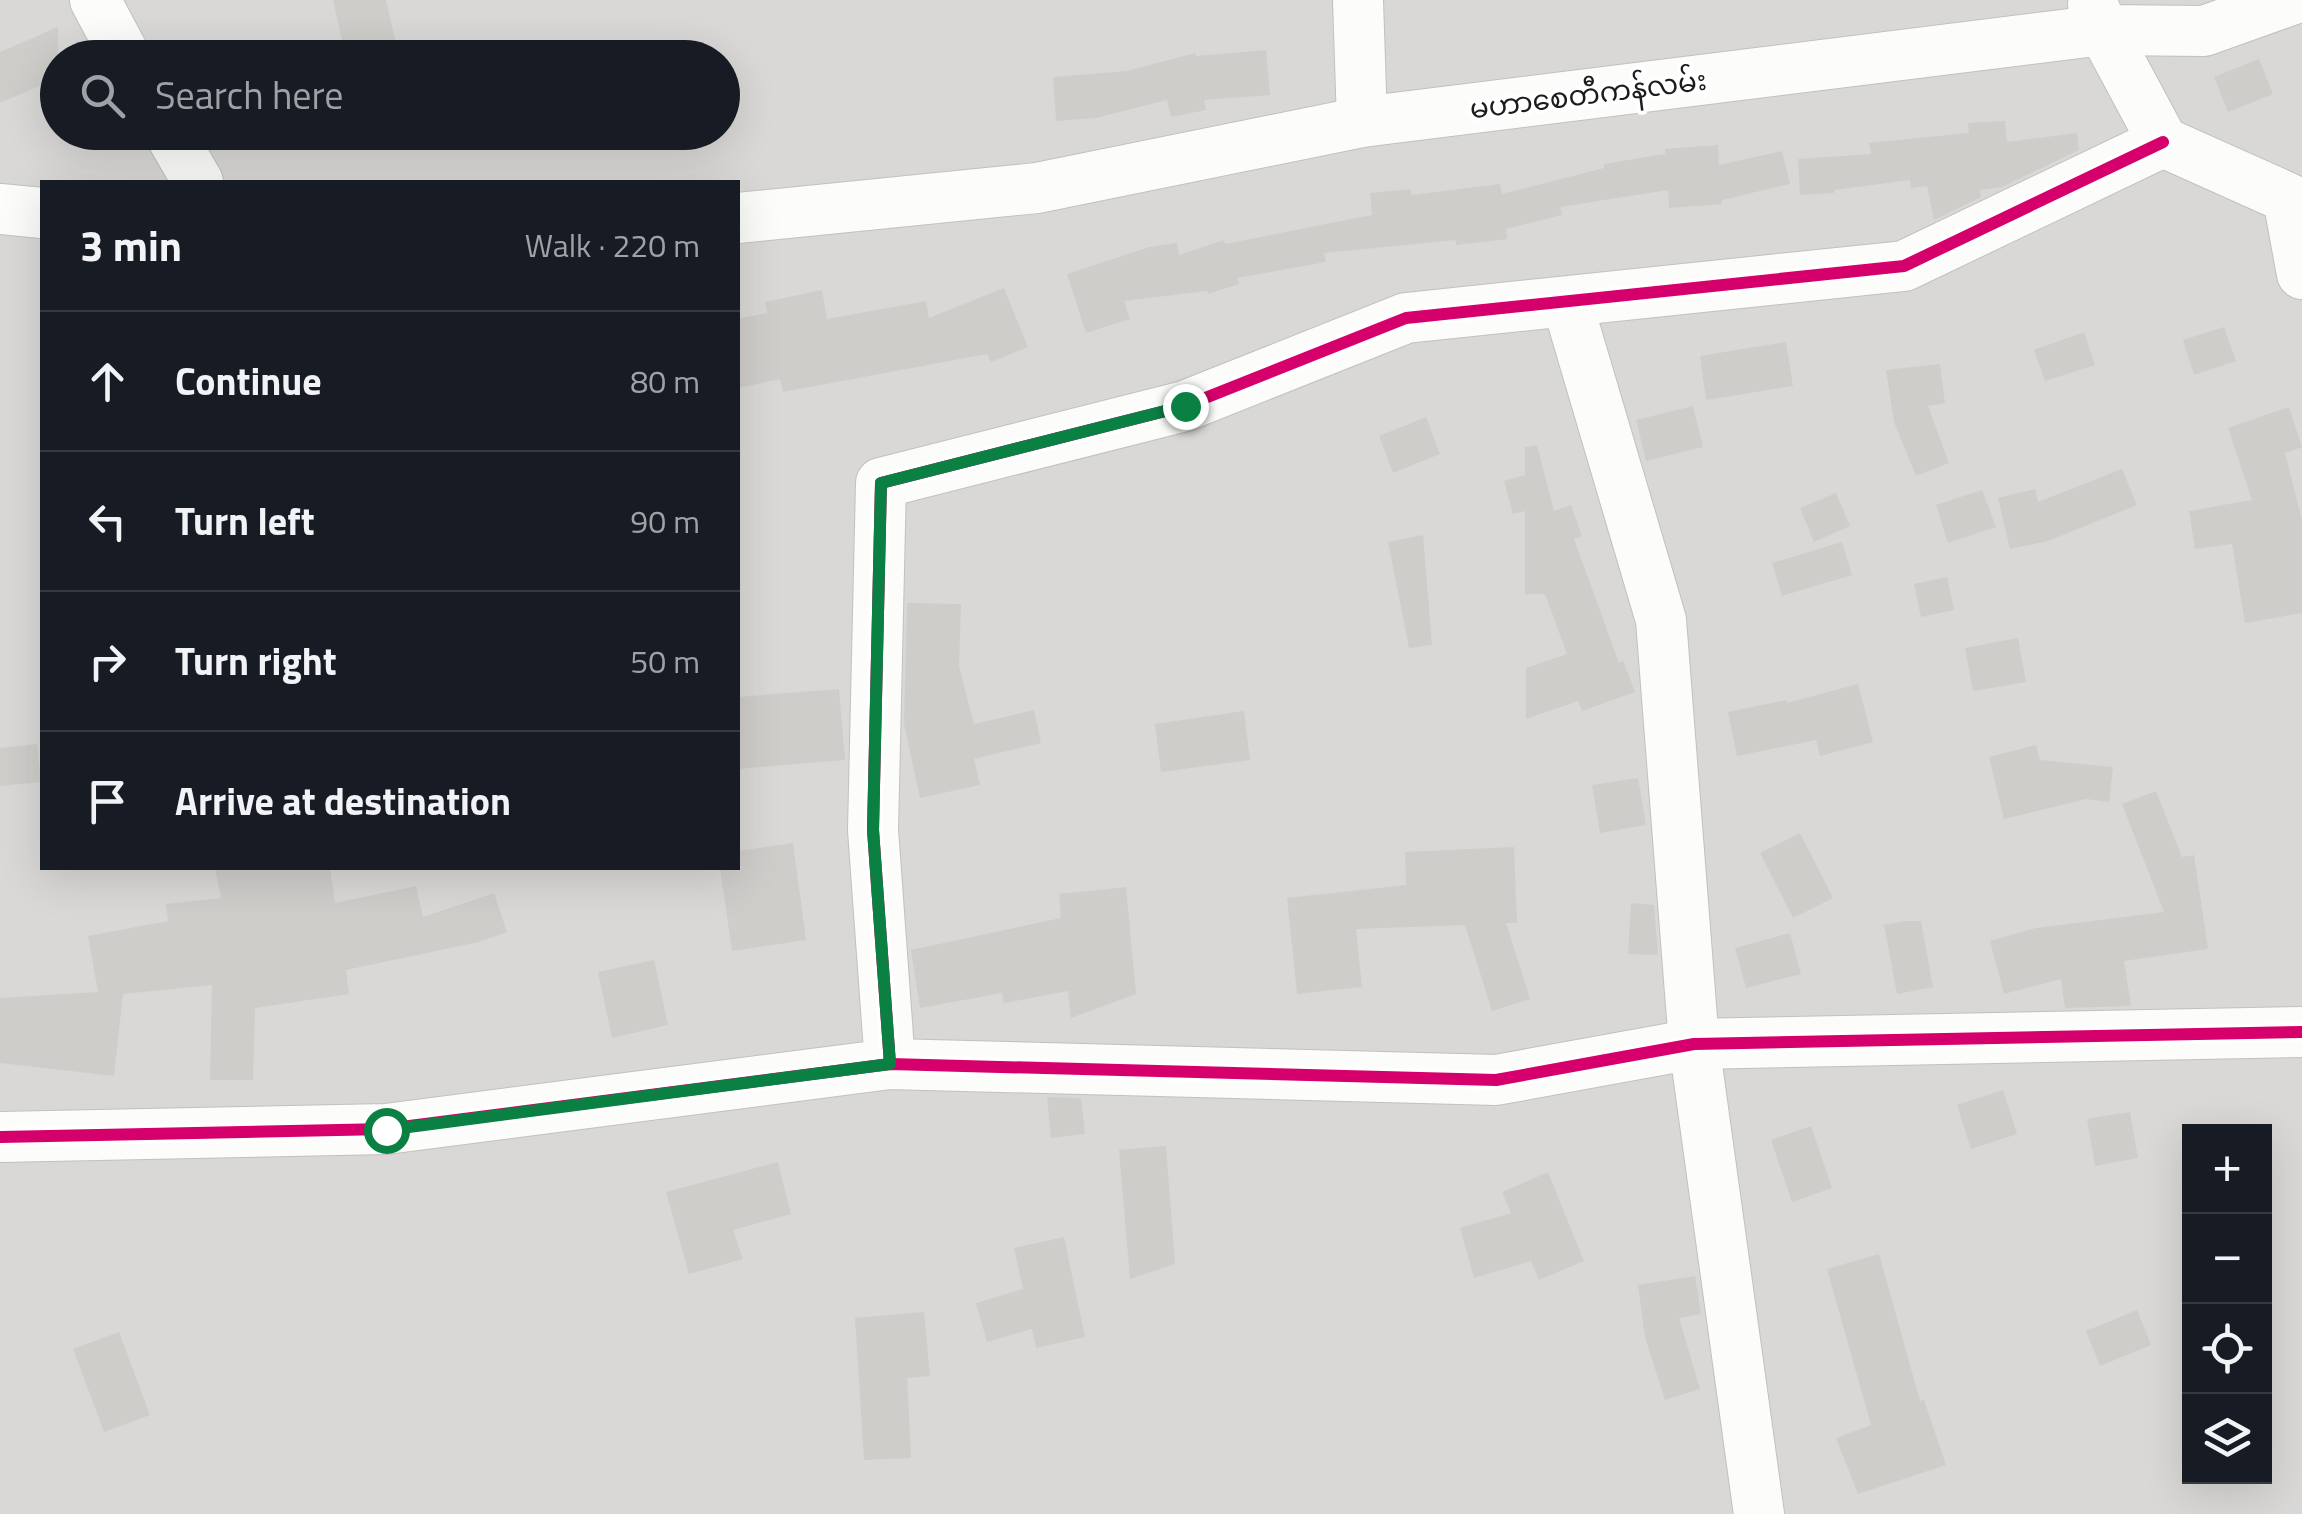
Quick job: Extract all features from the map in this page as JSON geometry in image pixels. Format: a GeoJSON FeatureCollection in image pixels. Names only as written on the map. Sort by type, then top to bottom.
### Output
{"type":"FeatureCollection","features":[{"type":"Feature","properties":{"kind":"street"},"geometry":{"type":"LineString","coordinates":[[95,0],[116,40]]}},
{"type":"Feature","properties":{"kind":"street"},"geometry":{"type":"LineString","coordinates":[[1358,0],[1362,122]]}},
{"type":"Feature","properties":{"kind":"street","name":"မဟာစေတီကန်လမ်း"},"geometry":{"type":"LineString","coordinates":[[740,218],[1037,188],[1362,122],[2097,15],[2204,31],[2291,0]]}},
{"type":"Feature","properties":{"kind":"street"},"geometry":{"type":"LineString","coordinates":[[2097,15],[2163,142],[2288,198],[2302,274]]}},
{"type":"Feature","properties":{"kind":"street"},"geometry":{"type":"LineString","coordinates":[[890,1064],[873,830],[881,483],[1185,406],[1406,318],[1904,266],[2163,142]]}},
{"type":"Feature","properties":{"kind":"street"},"geometry":{"type":"LineString","coordinates":[[179,150],[197,180]]}},
{"type":"Feature","properties":{"kind":"street"},"geometry":{"type":"LineString","coordinates":[[0,209],[40,213]]}},
{"type":"Feature","properties":{"kind":"street"},"geometry":{"type":"LineString","coordinates":[[1567,302],[1661,620],[1694,1044],[1759,1514]]}},
{"type":"Feature","properties":{"kind":"street"},"geometry":{"type":"LineString","coordinates":[[0,1137],[386,1130],[890,1064],[1496,1080],[1694,1044],[2302,1032]]}},
{"type":"Feature","properties":{"kind":"shaded area"},"geometry":{"type":"Polygon","coordinates":[[[0,0],[2302,0],[2302,1514],[0,1514],[0,0]]]}},
{"type":"Feature","properties":{"kind":"building"},"geometry":{"type":"Polygon","coordinates":[[[333,0],[386,0],[395,40],[342,40],[333,0]]]}},
{"type":"Feature","properties":{"kind":"building"},"geometry":{"type":"Polygon","coordinates":[[[58,27],[58,40],[40,40],[40,86],[0,103],[0,52],[58,27]]]}},
{"type":"Feature","properties":{"kind":"building"},"geometry":{"type":"Polygon","coordinates":[[[1266,50],[1270,95],[1204,100],[1206,110],[1171,117],[1167,100],[1096,118],[1056,121],[1053,77],[1127,71],[1195,53],[1196,56],[1266,50]]]}},
{"type":"Feature","properties":{"kind":"building"},"geometry":{"type":"Polygon","coordinates":[[[2259,59],[2273,94],[2228,112],[2214,77],[2259,59]]]}},
{"type":"Feature","properties":{"kind":"building"},"geometry":{"type":"Polygon","coordinates":[[[2005,121],[2007,142],[2077,133],[2079,150],[2002,187],[1980,190],[1981,197],[1934,220],[1927,186],[1911,188],[1910,180],[1800,195],[1798,159],[1871,154],[1869,143],[1969,133],[1968,123],[2005,121]]]}},
{"type":"Feature","properties":{"kind":"building"},"geometry":{"type":"Polygon","coordinates":[[[1718,145],[1719,165],[1782,151],[1790,184],[1722,200],[1722,204],[1669,208],[1668,190],[1560,207],[1562,215],[1506,229],[1507,239],[1324,253],[1326,262],[1237,278],[1239,284],[1208,294],[1207,291],[1124,301],[1130,319],[1086,333],[1067,274],[1149,247],[1177,243],[1179,255],[1224,240],[1225,244],[1372,215],[1370,193],[1411,189],[1411,195],[1500,184],[1502,194],[1604,168],[1604,164],[1665,154],[1665,149],[1718,145]]]}},
{"type":"Feature","properties":{"kind":"building"},"geometry":{"type":"Polygon","coordinates":[[[1004,288],[1028,347],[991,362],[987,354],[783,392],[780,379],[740,388],[740,319],[767,313],[765,302],[822,290],[827,319],[926,301],[929,318],[1004,288]]]}},
{"type":"Feature","properties":{"kind":"building"},"geometry":{"type":"Polygon","coordinates":[[[2224,327],[2236,361],[2194,375],[2183,340],[2224,327]]]}},
{"type":"Feature","properties":{"kind":"building"},"geometry":{"type":"Polygon","coordinates":[[[2084,332],[2095,365],[2045,381],[2034,350],[2084,332]]]}},
{"type":"Feature","properties":{"kind":"building"},"geometry":{"type":"Polygon","coordinates":[[[1786,342],[1793,386],[1706,400],[1700,356],[1786,342]]]}},
{"type":"Feature","properties":{"kind":"building"},"geometry":{"type":"Polygon","coordinates":[[[1940,364],[1945,403],[1928,406],[1949,463],[1916,476],[1894,422],[1886,370],[1940,364]]]}},
{"type":"Feature","properties":{"kind":"building"},"geometry":{"type":"Polygon","coordinates":[[[1693,406],[1703,447],[1646,461],[1636,420],[1693,406]]]}},
{"type":"Feature","properties":{"kind":"building"},"geometry":{"type":"Polygon","coordinates":[[[2289,407],[2302,447],[2285,453],[2302,520],[2302,613],[2245,623],[2232,544],[2195,549],[2189,511],[2252,500],[2228,428],[2289,407]]]}},
{"type":"Feature","properties":{"kind":"building"},"geometry":{"type":"Polygon","coordinates":[[[1426,417],[1440,454],[1393,473],[1379,436],[1426,417]]]}},
{"type":"Feature","properties":{"kind":"building"},"geometry":{"type":"Polygon","coordinates":[[[1537,445],[1554,511],[1571,505],[1582,536],[1574,539],[1619,663],[1623,661],[1635,692],[1582,711],[1578,701],[1526,719],[1526,668],[1567,654],[1545,594],[1525,594],[1525,511],[1513,514],[1504,481],[1525,475],[1525,447],[1537,445]]]}},
{"type":"Feature","properties":{"kind":"building"},"geometry":{"type":"Polygon","coordinates":[[[2122,469],[2137,505],[2048,541],[2010,549],[1998,498],[2035,489],[2038,502],[2122,469]]]}},
{"type":"Feature","properties":{"kind":"building"},"geometry":{"type":"Polygon","coordinates":[[[1982,490],[1996,527],[1948,543],[1936,505],[1982,490]]]}},
{"type":"Feature","properties":{"kind":"building"},"geometry":{"type":"Polygon","coordinates":[[[1836,493],[1850,526],[1814,542],[1800,508],[1836,493]]]}},
{"type":"Feature","properties":{"kind":"building"},"geometry":{"type":"Polygon","coordinates":[[[1423,535],[1432,645],[1409,648],[1388,542],[1423,535]]]}},
{"type":"Feature","properties":{"kind":"building"},"geometry":{"type":"Polygon","coordinates":[[[1842,542],[1852,575],[1782,596],[1772,563],[1842,542]]]}},
{"type":"Feature","properties":{"kind":"building"},"geometry":{"type":"Polygon","coordinates":[[[1947,577],[1954,610],[1921,617],[1914,584],[1947,577]]]}},
{"type":"Feature","properties":{"kind":"building"},"geometry":{"type":"Polygon","coordinates":[[[907,603],[961,604],[959,666],[974,724],[1034,710],[1041,743],[974,759],[980,785],[920,798],[904,724],[907,603]]]}},
{"type":"Feature","properties":{"kind":"building"},"geometry":{"type":"Polygon","coordinates":[[[2018,638],[2026,682],[1973,691],[1965,648],[2018,638]]]}},
{"type":"Feature","properties":{"kind":"building"},"geometry":{"type":"Polygon","coordinates":[[[1858,684],[1873,742],[1820,756],[1816,740],[1737,756],[1728,712],[1786,700],[1787,703],[1858,684]]]}},
{"type":"Feature","properties":{"kind":"building"},"geometry":{"type":"Polygon","coordinates":[[[839,689],[845,760],[740,769],[740,697],[839,689]]]}},
{"type":"Feature","properties":{"kind":"building"},"geometry":{"type":"Polygon","coordinates":[[[1244,711],[1250,760],[1161,772],[1155,724],[1244,711]]]}},
{"type":"Feature","properties":{"kind":"building"},"geometry":{"type":"Polygon","coordinates":[[[37,744],[40,782],[0,786],[0,748],[37,744]]]}},
{"type":"Feature","properties":{"kind":"building"},"geometry":{"type":"Polygon","coordinates":[[[2036,745],[2040,760],[2113,767],[2109,802],[2086,799],[2004,819],[1989,757],[2036,745]]]}},
{"type":"Feature","properties":{"kind":"building"},"geometry":{"type":"Polygon","coordinates":[[[1638,778],[1646,825],[1600,833],[1592,785],[1638,778]]]}},
{"type":"Feature","properties":{"kind":"building"},"geometry":{"type":"Polygon","coordinates":[[[2156,791],[2182,857],[2194,855],[2208,949],[2124,961],[2131,1006],[2065,1008],[2061,979],[2004,994],[1990,941],[2036,928],[2164,912],[2122,804],[2156,791]]]}},
{"type":"Feature","properties":{"kind":"building"},"geometry":{"type":"Polygon","coordinates":[[[1800,833],[1833,898],[1793,918],[1760,853],[1800,833]]]}},
{"type":"Feature","properties":{"kind":"building"},"geometry":{"type":"Polygon","coordinates":[[[793,843],[806,940],[732,951],[720,870],[740,870],[740,851],[793,843]]]}},
{"type":"Feature","properties":{"kind":"building"},"geometry":{"type":"Polygon","coordinates":[[[1514,847],[1517,923],[1506,923],[1530,999],[1492,1011],[1465,925],[1356,929],[1362,987],[1297,994],[1287,898],[1406,885],[1405,852],[1514,847]]]}},
{"type":"Feature","properties":{"kind":"building"},"geometry":{"type":"Polygon","coordinates":[[[215,870],[330,870],[335,903],[416,886],[423,917],[494,893],[507,932],[479,942],[346,970],[349,994],[255,1008],[253,1080],[210,1080],[212,985],[123,994],[114,1076],[0,1063],[0,998],[98,992],[88,936],[168,921],[166,904],[221,898],[215,870]]]}},
{"type":"Feature","properties":{"kind":"building"},"geometry":{"type":"Polygon","coordinates":[[[1126,887],[1136,994],[1071,1018],[1068,991],[1004,1003],[1002,993],[920,1008],[911,950],[1061,918],[1059,894],[1126,887]]]}},
{"type":"Feature","properties":{"kind":"building"},"geometry":{"type":"Polygon","coordinates":[[[1631,903],[1654,905],[1658,955],[1628,954],[1631,903]]]}},
{"type":"Feature","properties":{"kind":"building"},"geometry":{"type":"Polygon","coordinates":[[[1921,921],[1933,987],[1897,994],[1884,925],[1921,921]]]}},
{"type":"Feature","properties":{"kind":"building"},"geometry":{"type":"Polygon","coordinates":[[[1790,933],[1801,974],[1746,988],[1735,948],[1790,933]]]}},
{"type":"Feature","properties":{"kind":"building"},"geometry":{"type":"Polygon","coordinates":[[[654,960],[668,1025],[612,1038],[598,972],[654,960]]]}},
{"type":"Feature","properties":{"kind":"building"},"geometry":{"type":"Polygon","coordinates":[[[2003,1090],[2017,1134],[1971,1149],[1957,1105],[2003,1090]]]}},
{"type":"Feature","properties":{"kind":"building"},"geometry":{"type":"Polygon","coordinates":[[[1047,1097],[1081,1098],[1085,1134],[1051,1138],[1047,1097]]]}},
{"type":"Feature","properties":{"kind":"building"},"geometry":{"type":"Polygon","coordinates":[[[2130,1112],[2138,1158],[2095,1166],[2087,1119],[2130,1112]]]}},
{"type":"Feature","properties":{"kind":"building"},"geometry":{"type":"Polygon","coordinates":[[[1811,1126],[1832,1188],[1792,1202],[1771,1140],[1811,1126]]]}},
{"type":"Feature","properties":{"kind":"building"},"geometry":{"type":"Polygon","coordinates":[[[1166,1146],[1175,1264],[1130,1279],[1119,1150],[1166,1146]]]}},
{"type":"Feature","properties":{"kind":"building"},"geometry":{"type":"Polygon","coordinates":[[[778,1162],[791,1214],[733,1230],[743,1259],[689,1274],[666,1192],[778,1162]]]}},
{"type":"Feature","properties":{"kind":"building"},"geometry":{"type":"Polygon","coordinates":[[[1548,1172],[1584,1261],[1539,1280],[1531,1261],[1474,1278],[1460,1228],[1511,1213],[1502,1192],[1548,1172]]]}},
{"type":"Feature","properties":{"kind":"building"},"geometry":{"type":"Polygon","coordinates":[[[1064,1237],[1085,1337],[1036,1348],[1032,1329],[987,1342],[976,1303],[1023,1289],[1014,1248],[1064,1237]]]}},
{"type":"Feature","properties":{"kind":"building"},"geometry":{"type":"Polygon","coordinates":[[[1879,1254],[1920,1401],[1924,1400],[1946,1465],[1858,1494],[1836,1438],[1871,1425],[1827,1269],[1879,1254]]]}},
{"type":"Feature","properties":{"kind":"building"},"geometry":{"type":"Polygon","coordinates":[[[1695,1276],[1701,1314],[1679,1318],[1700,1389],[1665,1400],[1645,1337],[1638,1285],[1695,1276]]]}},
{"type":"Feature","properties":{"kind":"building"},"geometry":{"type":"Polygon","coordinates":[[[2137,1310],[2151,1345],[2100,1366],[2086,1331],[2137,1310]]]}},
{"type":"Feature","properties":{"kind":"building"},"geometry":{"type":"Polygon","coordinates":[[[924,1312],[930,1376],[907,1378],[911,1458],[864,1460],[855,1318],[924,1312]]]}},
{"type":"Feature","properties":{"kind":"building"},"geometry":{"type":"Polygon","coordinates":[[[119,1332],[150,1415],[104,1432],[73,1349],[119,1332]]]}},
{"type":"Feature","properties":{"kind":"cycle path"},"geometry":{"type":"LineString","coordinates":[[890,1064],[873,830],[881,483],[1185,406],[1406,318],[1904,266],[2163,142]]}},
{"type":"Feature","properties":{"kind":"cycle path"},"geometry":{"type":"LineString","coordinates":[[0,1137],[386,1129],[890,1064],[1496,1080],[1694,1044],[2302,1032]]}},
{"type":"Feature","properties":{"kind":"route"},"geometry":{"type":"LineString","coordinates":[[386,1130],[890,1064],[873,830],[881,483],[1185,406]]}}]}
